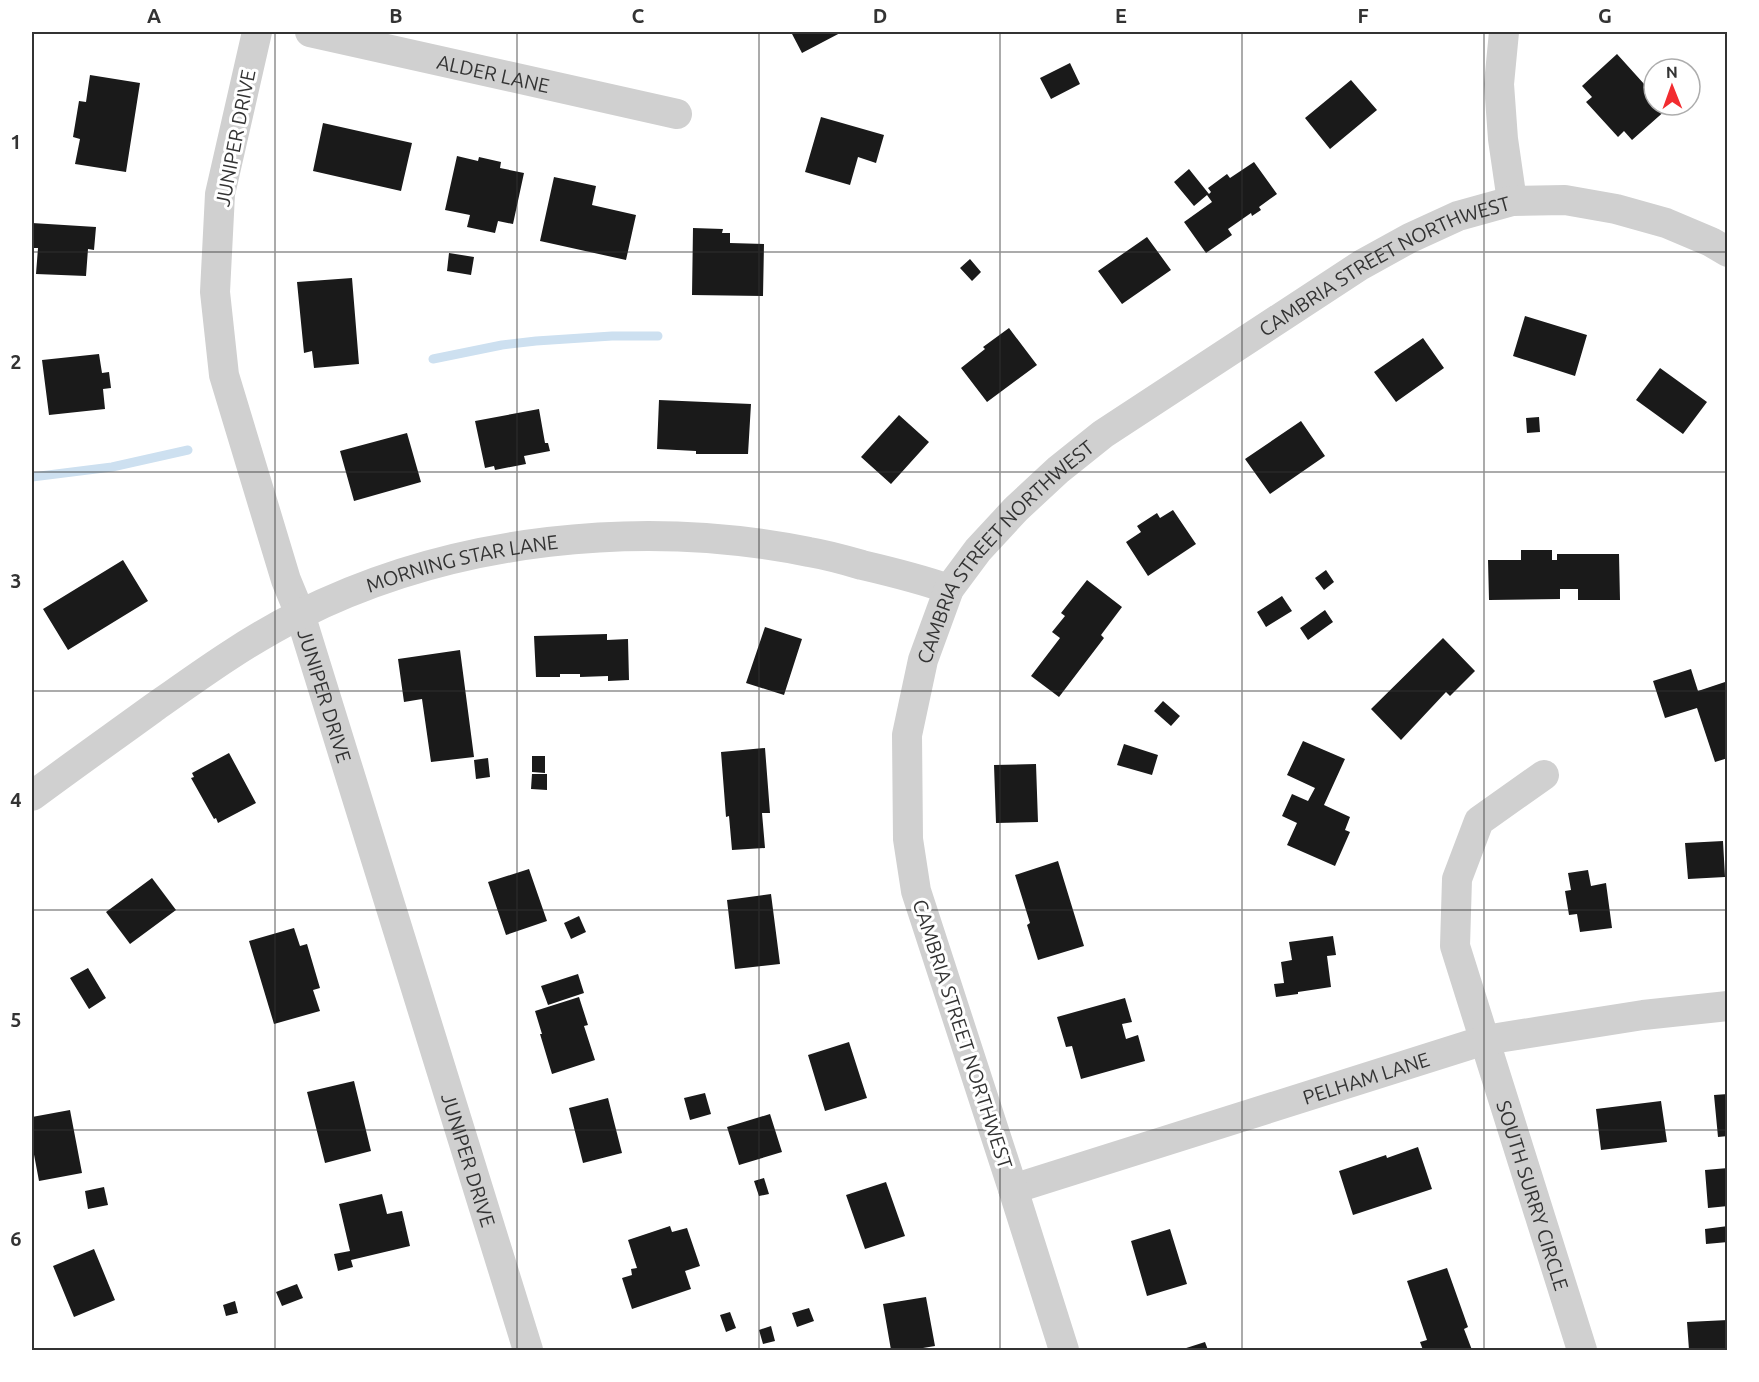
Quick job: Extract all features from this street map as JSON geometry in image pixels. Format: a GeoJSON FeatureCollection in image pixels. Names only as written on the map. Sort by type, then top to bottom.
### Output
{"type":"FeatureCollection","features":[{"type":"Feature","properties":{"kind":"street","name":"JUNIPER DRIVE"},"geometry":{"type":"LineString","coordinates":[[257,32],[220,194],[215,292],[224,375],[286,580],[300,614],[528,1350]]}},
{"type":"Feature","properties":{"kind":"street","name":"ALDER LANE"},"geometry":{"type":"LineString","coordinates":[[310,32],[677,114]]}},
{"type":"Feature","properties":{"kind":"street"},"geometry":{"type":"LineString","coordinates":[[1504,32],[1499,84],[1503,139],[1512,201]]}},
{"type":"Feature","properties":{"kind":"street","name":"CAMBRIA STREET NORTHWEST"},"geometry":{"type":"LineString","coordinates":[[1064,1350],[916,891],[908,839],[907,735],[923,660],[949,589],[978,550],[1016,509],[1058,470],[1103,434],[1361,265],[1410,238],[1458,216],[1512,201],[1565,200],[1616,209],[1666,224],[1711,242],[1728,252]]}},
{"type":"Feature","properties":{"kind":"street","name":"MORNING STAR LANE"},"geometry":{"type":"LineString","coordinates":[[32,796],[255,638],[300,614],[363,587],[421,568],[476,554],[534,543],[645,536],[703,538],[755,543],[809,552],[920,579],[949,589]]}},
{"type":"Feature","properties":{"kind":"street","name":"SOUTH SURRY CIRCLE"},"geometry":{"type":"LineString","coordinates":[[1544,775],[1479,821],[1457,879],[1455,946],[1582,1350]]}},
{"type":"Feature","properties":{"kind":"street","name":"PELHAM LANE"},"geometry":{"type":"LineString","coordinates":[[1013,1189],[1485,1040],[1644,1015],[1728,1006]]}},
{"type":"Feature","properties":{"kind":"building"},"geometry":{"type":"Polygon","coordinates":[[[791,32],[842,32],[802,53],[791,32]]]}},
{"type":"Feature","properties":{"kind":"building"},"geometry":{"type":"Polygon","coordinates":[[[1617,54],[1642,82],[1642,117],[1658,117],[1632,140],[1624,131],[1618,137],[1586,102],[1592,97],[1582,86],[1617,54]]]}},
{"type":"Feature","properties":{"kind":"building"},"geometry":{"type":"Polygon","coordinates":[[[1070,63],[1080,84],[1051,99],[1040,78],[1070,63]]]}},
{"type":"Feature","properties":{"kind":"building"},"geometry":{"type":"Polygon","coordinates":[[[90,75],[140,83],[126,172],[75,164],[80,139],[73,137],[79,101],[86,102],[90,75]]]}},
{"type":"Feature","properties":{"kind":"building"},"geometry":{"type":"Polygon","coordinates":[[[1351,80],[1377,110],[1330,149],[1305,118],[1351,80]]]}},
{"type":"Feature","properties":{"kind":"building"},"geometry":{"type":"Polygon","coordinates":[[[821,117],[884,135],[876,163],[858,157],[850,185],[805,172],[821,117]]]}},
{"type":"Feature","properties":{"kind":"building"},"geometry":{"type":"Polygon","coordinates":[[[323,123],[412,143],[401,191],[313,171],[323,123]]]}},
{"type":"Feature","properties":{"kind":"building"},"geometry":{"type":"Polygon","coordinates":[[[457,156],[478,161],[479,157],[501,162],[500,168],[524,173],[513,224],[498,221],[495,233],[467,227],[470,215],[445,210],[457,156]]]}},
{"type":"Feature","properties":{"kind":"building"},"geometry":{"type":"Polygon","coordinates":[[[1254,162],[1277,194],[1259,207],[1261,210],[1252,216],[1251,213],[1228,229],[1232,235],[1206,253],[1184,222],[1212,202],[1207,195],[1194,206],[1174,182],[1189,169],[1209,194],[1211,192],[1208,188],[1227,174],[1230,178],[1254,162]]]}},
{"type":"Feature","properties":{"kind":"building"},"geometry":{"type":"Polygon","coordinates":[[[554,177],[596,186],[592,205],[636,215],[626,260],[540,241],[554,177]]]}},
{"type":"Feature","properties":{"kind":"building"},"geometry":{"type":"Polygon","coordinates":[[[32,223],[96,227],[94,250],[88,249],[86,276],[36,274],[38,248],[32,248],[32,223]]]}},
{"type":"Feature","properties":{"kind":"building"},"geometry":{"type":"Polygon","coordinates":[[[693,228],[723,229],[722,233],[730,233],[730,243],[764,244],[763,296],[692,295],[693,228]]]}},
{"type":"Feature","properties":{"kind":"building"},"geometry":{"type":"Polygon","coordinates":[[[1147,237],[1171,270],[1122,304],[1098,271],[1147,237]]]}},
{"type":"Feature","properties":{"kind":"building"},"geometry":{"type":"Polygon","coordinates":[[[449,253],[474,257],[471,275],[447,271],[449,253]]]}},
{"type":"Feature","properties":{"kind":"building"},"geometry":{"type":"Polygon","coordinates":[[[970,259],[981,272],[972,281],[960,268],[970,259]]]}},
{"type":"Feature","properties":{"kind":"building"},"geometry":{"type":"Polygon","coordinates":[[[352,278],[359,364],[314,368],[312,351],[304,353],[297,282],[352,278]]]}},
{"type":"Feature","properties":{"kind":"building"},"geometry":{"type":"Polygon","coordinates":[[[1525,316],[1587,335],[1575,376],[1513,356],[1525,316]]]}},
{"type":"Feature","properties":{"kind":"building"},"geometry":{"type":"Polygon","coordinates":[[[1009,328],[1037,365],[987,402],[961,368],[985,349],[983,347],[1009,328]]]}},
{"type":"Feature","properties":{"kind":"building"},"geometry":{"type":"Polygon","coordinates":[[[1423,338],[1444,368],[1396,402],[1374,372],[1423,338]]]}},
{"type":"Feature","properties":{"kind":"building"},"geometry":{"type":"Polygon","coordinates":[[[99,354],[102,373],[109,372],[111,388],[103,389],[105,409],[49,415],[42,360],[99,354]]]}},
{"type":"Feature","properties":{"kind":"building"},"geometry":{"type":"Polygon","coordinates":[[[1660,368],[1707,402],[1683,434],[1636,400],[1660,368]]]}},
{"type":"Feature","properties":{"kind":"building"},"geometry":{"type":"Polygon","coordinates":[[[659,400],[751,404],[748,454],[696,454],[696,451],[657,449],[659,400]]]}},
{"type":"Feature","properties":{"kind":"building"},"geometry":{"type":"Polygon","coordinates":[[[539,409],[545,443],[548,443],[550,451],[524,456],[526,464],[495,470],[494,466],[485,468],[475,421],[539,409]]]}},
{"type":"Feature","properties":{"kind":"building"},"geometry":{"type":"Polygon","coordinates":[[[899,415],[929,442],[891,484],[861,457],[899,415]]]}},
{"type":"Feature","properties":{"kind":"building"},"geometry":{"type":"Polygon","coordinates":[[[1539,417],[1540,432],[1527,433],[1526,418],[1539,417]]]}},
{"type":"Feature","properties":{"kind":"building"},"geometry":{"type":"Polygon","coordinates":[[[1301,421],[1325,456],[1270,494],[1245,459],[1301,421]]]}},
{"type":"Feature","properties":{"kind":"building"},"geometry":{"type":"Polygon","coordinates":[[[407,433],[421,482],[354,501],[340,451],[407,433]]]}},
{"type":"Feature","properties":{"kind":"building"},"geometry":{"type":"Polygon","coordinates":[[[1173,510],[1196,544],[1148,576],[1126,542],[1141,532],[1137,526],[1157,513],[1160,518],[1173,510]]]}},
{"type":"Feature","properties":{"kind":"building"},"geometry":{"type":"Polygon","coordinates":[[[1521,550],[1552,550],[1552,560],[1557,560],[1557,554],[1619,554],[1620,600],[1578,600],[1578,589],[1560,589],[1560,599],[1489,600],[1488,560],[1521,560],[1521,550]]]}},
{"type":"Feature","properties":{"kind":"building"},"geometry":{"type":"Polygon","coordinates":[[[123,560],[148,601],[68,650],[43,609],[123,560]]]}},
{"type":"Feature","properties":{"kind":"building"},"geometry":{"type":"Polygon","coordinates":[[[1326,570],[1334,582],[1324,590],[1315,578],[1326,570]]]}},
{"type":"Feature","properties":{"kind":"building"},"geometry":{"type":"Polygon","coordinates":[[[1087,580],[1122,607],[1101,635],[1104,638],[1059,697],[1031,676],[1060,638],[1052,632],[1065,616],[1061,613],[1087,580]]]}},
{"type":"Feature","properties":{"kind":"building"},"geometry":{"type":"Polygon","coordinates":[[[1282,596],[1292,611],[1266,627],[1257,612],[1282,596]]]}},
{"type":"Feature","properties":{"kind":"building"},"geometry":{"type":"Polygon","coordinates":[[[1325,610],[1333,622],[1308,640],[1300,628],[1325,610]]]}},
{"type":"Feature","properties":{"kind":"building"},"geometry":{"type":"Polygon","coordinates":[[[765,627],[802,639],[784,695],[746,683],[765,627]]]}},
{"type":"Feature","properties":{"kind":"building"},"geometry":{"type":"Polygon","coordinates":[[[607,634],[607,640],[628,639],[629,680],[608,681],[608,676],[580,677],[580,674],[536,677],[534,636],[607,634]]]}},
{"type":"Feature","properties":{"kind":"building"},"geometry":{"type":"Polygon","coordinates":[[[1443,638],[1475,671],[1450,696],[1446,692],[1401,740],[1371,709],[1443,638]]]}},
{"type":"Feature","properties":{"kind":"building"},"geometry":{"type":"Polygon","coordinates":[[[460,650],[474,757],[431,762],[422,699],[404,702],[398,659],[460,650]]]}},
{"type":"Feature","properties":{"kind":"building"},"geometry":{"type":"Polygon","coordinates":[[[1691,669],[1698,691],[1728,681],[1728,758],[1715,762],[1697,708],[1665,718],[1653,681],[1691,669]]]}},
{"type":"Feature","properties":{"kind":"building"},"geometry":{"type":"Polygon","coordinates":[[[1163,701],[1180,716],[1171,726],[1154,711],[1163,701]]]}},
{"type":"Feature","properties":{"kind":"building"},"geometry":{"type":"Polygon","coordinates":[[[1303,741],[1345,759],[1324,805],[1350,817],[1345,830],[1350,832],[1335,866],[1287,845],[1297,823],[1282,816],[1292,794],[1308,801],[1315,788],[1287,775],[1303,741]]]}},
{"type":"Feature","properties":{"kind":"building"},"geometry":{"type":"Polygon","coordinates":[[[1124,744],[1158,755],[1152,775],[1117,765],[1124,744]]]}},
{"type":"Feature","properties":{"kind":"building"},"geometry":{"type":"Polygon","coordinates":[[[765,748],[770,813],[762,813],[765,848],[732,850],[729,816],[726,817],[721,752],[765,748]]]}},
{"type":"Feature","properties":{"kind":"building"},"geometry":{"type":"Polygon","coordinates":[[[229,753],[256,803],[218,823],[191,778],[194,777],[192,773],[229,753]]]}},
{"type":"Feature","properties":{"kind":"building"},"geometry":{"type":"Polygon","coordinates":[[[532,756],[545,756],[545,773],[532,772],[532,756]]]}},
{"type":"Feature","properties":{"kind":"building"},"geometry":{"type":"Polygon","coordinates":[[[488,758],[490,777],[476,779],[474,760],[488,758]]]}},
{"type":"Feature","properties":{"kind":"building"},"geometry":{"type":"Polygon","coordinates":[[[1036,764],[1038,822],[996,823],[994,765],[1036,764]]]}},
{"type":"Feature","properties":{"kind":"building"},"geometry":{"type":"Polygon","coordinates":[[[532,774],[547,774],[547,790],[531,789],[532,774]]]}},
{"type":"Feature","properties":{"kind":"building"},"geometry":{"type":"Polygon","coordinates":[[[1723,841],[1725,877],[1688,879],[1685,843],[1723,841]]]}},
{"type":"Feature","properties":{"kind":"building"},"geometry":{"type":"Polygon","coordinates":[[[1058,861],[1084,946],[1038,960],[1027,925],[1030,923],[1015,875],[1058,861]]]}},
{"type":"Feature","properties":{"kind":"building"},"geometry":{"type":"Polygon","coordinates":[[[529,869],[547,921],[506,935],[488,882],[529,869]]]}},
{"type":"Feature","properties":{"kind":"building"},"geometry":{"type":"Polygon","coordinates":[[[1588,870],[1591,886],[1606,883],[1612,928],[1580,932],[1577,914],[1569,915],[1565,891],[1571,890],[1568,873],[1588,870]]]}},
{"type":"Feature","properties":{"kind":"building"},"geometry":{"type":"Polygon","coordinates":[[[152,878],[176,910],[130,944],[106,912],[152,878]]]}},
{"type":"Feature","properties":{"kind":"building"},"geometry":{"type":"Polygon","coordinates":[[[771,894],[780,964],[735,969],[727,900],[771,894]]]}},
{"type":"Feature","properties":{"kind":"building"},"geometry":{"type":"Polygon","coordinates":[[[579,916],[586,932],[571,939],[564,923],[579,916]]]}},
{"type":"Feature","properties":{"kind":"building"},"geometry":{"type":"Polygon","coordinates":[[[294,928],[300,946],[307,944],[320,988],[313,990],[320,1011],[274,1024],[249,941],[294,928]]]}},
{"type":"Feature","properties":{"kind":"building"},"geometry":{"type":"Polygon","coordinates":[[[1333,936],[1336,955],[1327,956],[1331,987],[1276,997],[1274,984],[1284,983],[1281,962],[1292,960],[1289,942],[1333,936]]]}},
{"type":"Feature","properties":{"kind":"building"},"geometry":{"type":"Polygon","coordinates":[[[88,968],[106,998],[89,1009],[70,978],[88,968]]]}},
{"type":"Feature","properties":{"kind":"building"},"geometry":{"type":"Polygon","coordinates":[[[578,974],[584,993],[548,1005],[541,986],[578,974]]]}},
{"type":"Feature","properties":{"kind":"building"},"geometry":{"type":"Polygon","coordinates":[[[579,997],[588,1025],[584,1026],[595,1060],[552,1074],[535,1011],[579,997]]]}},
{"type":"Feature","properties":{"kind":"building"},"geometry":{"type":"Polygon","coordinates":[[[1125,998],[1132,1022],[1122,1024],[1126,1039],[1138,1035],[1145,1061],[1081,1079],[1072,1046],[1066,1047],[1057,1017],[1125,998]]]}},
{"type":"Feature","properties":{"kind":"building"},"geometry":{"type":"Polygon","coordinates":[[[849,1042],[867,1098],[825,1111],[808,1055],[849,1042]]]}},
{"type":"Feature","properties":{"kind":"building"},"geometry":{"type":"Polygon","coordinates":[[[354,1081],[371,1151],[325,1163],[307,1092],[354,1081]]]}},
{"type":"Feature","properties":{"kind":"building"},"geometry":{"type":"Polygon","coordinates":[[[705,1093],[711,1114],[690,1120],[684,1098],[705,1093]]]}},
{"type":"Feature","properties":{"kind":"building"},"geometry":{"type":"Polygon","coordinates":[[[1728,1094],[1728,1136],[1718,1137],[1714,1095],[1728,1094]]]}},
{"type":"Feature","properties":{"kind":"building"},"geometry":{"type":"Polygon","coordinates":[[[608,1098],[622,1153],[583,1163],[569,1108],[608,1098]]]}},
{"type":"Feature","properties":{"kind":"building"},"geometry":{"type":"Polygon","coordinates":[[[1661,1101],[1667,1142],[1601,1150],[1596,1109],[1661,1101]]]}},
{"type":"Feature","properties":{"kind":"building"},"geometry":{"type":"Polygon","coordinates":[[[70,1110],[82,1173],[39,1181],[32,1144],[32,1117],[70,1110]]]}},
{"type":"Feature","properties":{"kind":"building"},"geometry":{"type":"Polygon","coordinates":[[[770,1114],[782,1152],[739,1165],[727,1127],[770,1114]]]}},
{"type":"Feature","properties":{"kind":"building"},"geometry":{"type":"Polygon","coordinates":[[[1418,1147],[1432,1189],[1353,1215],[1339,1171],[1418,1147]]]}},
{"type":"Feature","properties":{"kind":"building"},"geometry":{"type":"Polygon","coordinates":[[[1728,1168],[1728,1206],[1708,1208],[1705,1170],[1728,1168]]]}},
{"type":"Feature","properties":{"kind":"building"},"geometry":{"type":"Polygon","coordinates":[[[764,1178],[769,1194],[759,1196],[754,1181],[764,1178]]]}},
{"type":"Feature","properties":{"kind":"building"},"geometry":{"type":"Polygon","coordinates":[[[886,1182],[905,1236],[865,1249],[846,1195],[886,1182]]]}},
{"type":"Feature","properties":{"kind":"building"},"geometry":{"type":"Polygon","coordinates":[[[104,1187],[108,1205],[88,1209],[85,1191],[104,1187]]]}},
{"type":"Feature","properties":{"kind":"building"},"geometry":{"type":"Polygon","coordinates":[[[382,1194],[387,1214],[402,1211],[410,1246],[351,1260],[353,1267],[338,1271],[334,1254],[350,1251],[339,1204],[382,1194]]]}},
{"type":"Feature","properties":{"kind":"building"},"geometry":{"type":"Polygon","coordinates":[[[670,1226],[672,1232],[687,1228],[700,1266],[685,1271],[691,1289],[632,1309],[622,1278],[632,1275],[631,1269],[637,1268],[628,1240],[670,1226]]]}},
{"type":"Feature","properties":{"kind":"building"},"geometry":{"type":"Polygon","coordinates":[[[1728,1226],[1728,1242],[1706,1244],[1705,1229],[1728,1226]]]}},
{"type":"Feature","properties":{"kind":"building"},"geometry":{"type":"Polygon","coordinates":[[[1170,1229],[1187,1284],[1147,1296],[1131,1241],[1170,1229]]]}},
{"type":"Feature","properties":{"kind":"building"},"geometry":{"type":"Polygon","coordinates":[[[94,1249],[115,1300],[74,1317],[53,1266],[94,1249]]]}},
{"type":"Feature","properties":{"kind":"building"},"geometry":{"type":"Polygon","coordinates":[[[1447,1268],[1468,1327],[1464,1329],[1472,1350],[1423,1350],[1420,1342],[1427,1340],[1407,1281],[1447,1268]]]}},
{"type":"Feature","properties":{"kind":"building"},"geometry":{"type":"Polygon","coordinates":[[[297,1284],[303,1298],[282,1306],[276,1292],[297,1284]]]}},
{"type":"Feature","properties":{"kind":"building"},"geometry":{"type":"Polygon","coordinates":[[[926,1297],[935,1346],[911,1350],[891,1350],[883,1304],[926,1297]]]}},
{"type":"Feature","properties":{"kind":"building"},"geometry":{"type":"Polygon","coordinates":[[[235,1301],[238,1313],[226,1316],[223,1305],[235,1301]]]}},
{"type":"Feature","properties":{"kind":"building"},"geometry":{"type":"Polygon","coordinates":[[[809,1308],[814,1321],[797,1327],[792,1313],[809,1308]]]}},
{"type":"Feature","properties":{"kind":"building"},"geometry":{"type":"Polygon","coordinates":[[[730,1312],[736,1328],[726,1332],[720,1315],[730,1312]]]}},
{"type":"Feature","properties":{"kind":"building"},"geometry":{"type":"Polygon","coordinates":[[[1728,1320],[1728,1350],[1689,1350],[1687,1322],[1728,1320]]]}},
{"type":"Feature","properties":{"kind":"building"},"geometry":{"type":"Polygon","coordinates":[[[771,1326],[775,1341],[763,1344],[759,1330],[771,1326]]]}},
{"type":"Feature","properties":{"kind":"building"},"geometry":{"type":"Polygon","coordinates":[[[1205,1342],[1208,1350],[1180,1350],[1205,1342]]]}},
{"type":"Feature","properties":{"kind":"waterway"},"geometry":{"type":"LineString","coordinates":[[433,359],[502,345],[536,341],[612,336],[658,336]]}},
{"type":"Feature","properties":{"kind":"waterway"},"geometry":{"type":"LineString","coordinates":[[32,477],[112,467],[188,450]]}}]}
